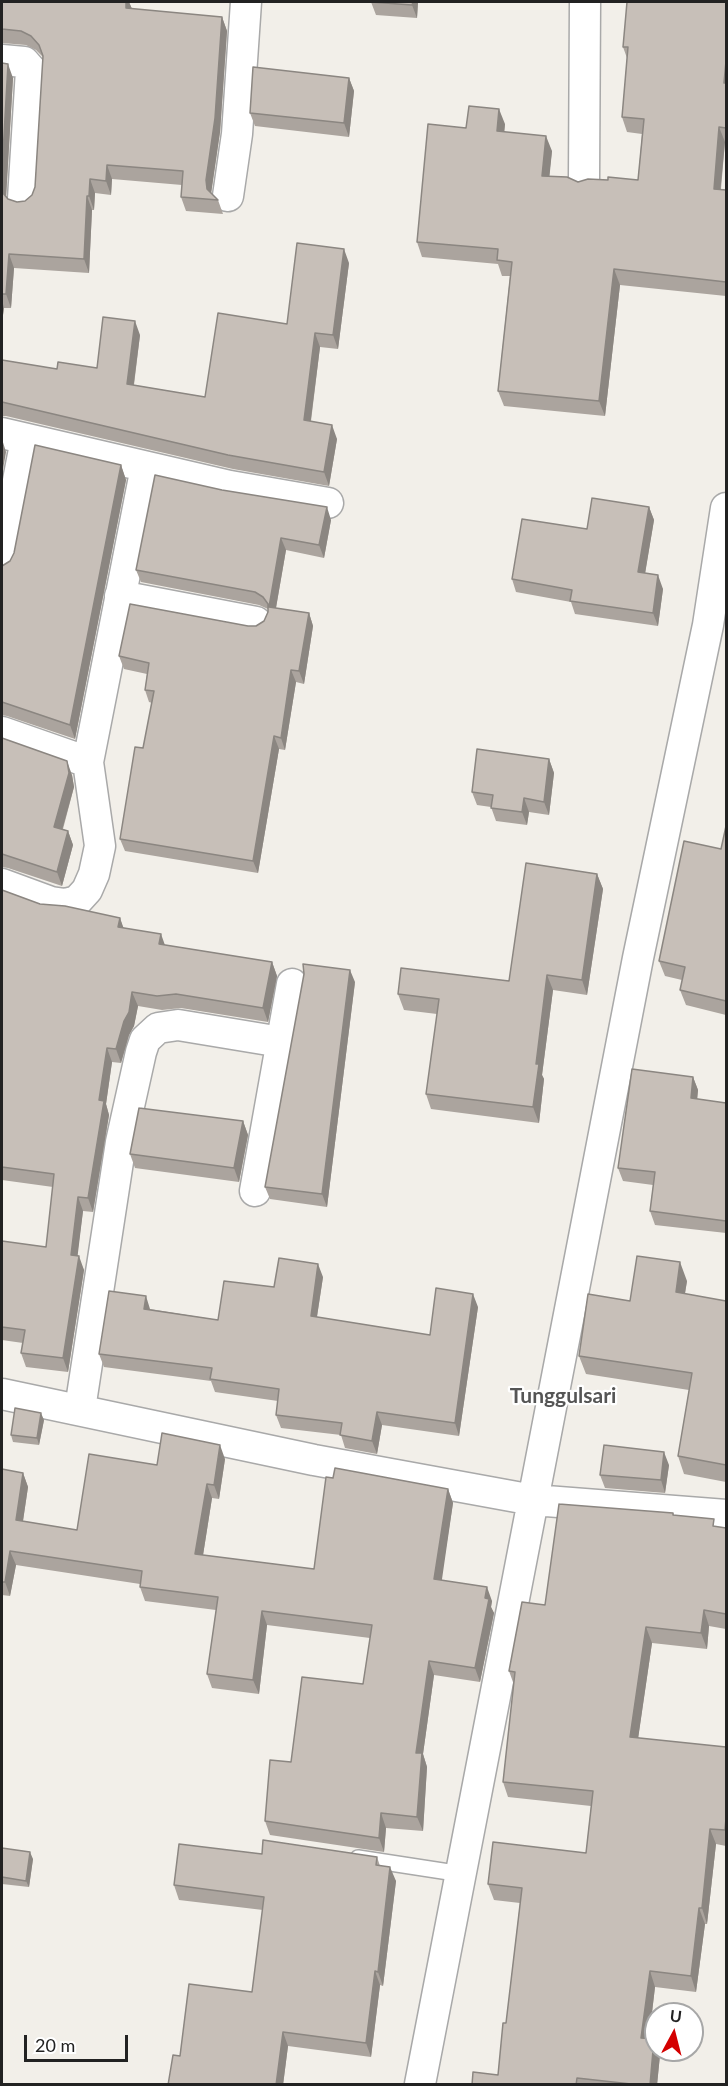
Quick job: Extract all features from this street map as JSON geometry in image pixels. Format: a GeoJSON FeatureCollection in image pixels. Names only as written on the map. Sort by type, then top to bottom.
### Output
{"type":"FeatureCollection","features":[{"type":"Feature","properties":{"kind":"street"},"geometry":{"type":"LineString","coordinates":[[228,196],[237,134],[246,2]]}},
{"type":"Feature","properties":{"kind":"street"},"geometry":{"type":"LineString","coordinates":[[584,180],[585,2]]}},
{"type":"Feature","properties":{"kind":"street"},"geometry":{"type":"LineString","coordinates":[[2,60],[24,62],[32,70],[23,199]]}},
{"type":"Feature","properties":{"kind":"street"},"geometry":{"type":"LineString","coordinates":[[2,564],[14,436],[230,486],[328,503]]}},
{"type":"Feature","properties":{"kind":"street"},"geometry":{"type":"LineString","coordinates":[[2,884],[51,902],[66,904],[77,901],[87,890],[94,874],[100,846],[88,762],[146,467]]}},
{"type":"Feature","properties":{"kind":"street"},"geometry":{"type":"LineString","coordinates":[[420,2085],[638,958],[708,625],[724,542],[726,508]]}},
{"type":"Feature","properties":{"kind":"street"},"geometry":{"type":"LineString","coordinates":[[120,596],[256,622]]}},
{"type":"Feature","properties":{"kind":"street"},"geometry":{"type":"LineString","coordinates":[[2,732],[88,762]]}},
{"type":"Feature","properties":{"kind":"street"},"geometry":{"type":"LineString","coordinates":[[255,1191],[292,984]]}},
{"type":"Feature","properties":{"kind":"street"},"geometry":{"type":"LineString","coordinates":[[80,1409],[122,1142],[145,1040],[158,1028],[178,1025],[281,1042]]}},
{"type":"Feature","properties":{"kind":"street"},"geometry":{"type":"LineString","coordinates":[[2,1394],[314,1460],[533,1500],[726,1515]]}},
{"type":"Feature","properties":{"kind":"lane"},"geometry":{"type":"LineString","coordinates":[[346,1856],[462,1874]]}},
{"type":"Feature","properties":{"kind":"building"},"geometry":{"type":"Polygon","coordinates":[[[2,2],[126,2],[126,8],[222,17],[215,118],[206,180],[207,189],[218,200],[181,197],[183,171],[107,165],[106,181],[90,179],[84,259],[9,254],[6,294],[2,294],[2,192],[8,199],[17,202],[25,201],[32,195],[35,187],[43,56],[39,45],[31,36],[21,31],[2,29],[2,2]]]}},
{"type":"Feature","properties":{"kind":"building"},"geometry":{"type":"Polygon","coordinates":[[[371,2],[413,2],[412,5],[371,2]]]}},
{"type":"Feature","properties":{"kind":"building"},"geometry":{"type":"Polygon","coordinates":[[[627,2],[726,2],[724,83],[726,83],[726,128],[719,127],[714,189],[726,190],[726,282],[614,269],[599,401],[498,391],[512,262],[497,260],[498,249],[417,242],[428,124],[466,128],[469,106],[499,109],[497,131],[546,136],[542,176],[567,177],[578,182],[588,179],[608,180],[608,177],[638,180],[644,119],[622,117],[628,47],[623,47],[627,2]]]}},
{"type":"Feature","properties":{"kind":"building"},"geometry":{"type":"Polygon","coordinates":[[[2,63],[8,64],[2,171],[2,63]]]}},
{"type":"Feature","properties":{"kind":"building"},"geometry":{"type":"Polygon","coordinates":[[[253,67],[349,78],[344,123],[250,113],[253,67]]]}},
{"type":"Feature","properties":{"kind":"building"},"geometry":{"type":"Polygon","coordinates":[[[297,243],[344,249],[333,335],[315,333],[304,420],[332,425],[324,472],[228,455],[2,402],[2,360],[57,369],[58,362],[97,368],[103,317],[135,321],[127,384],[205,397],[218,313],[287,324],[297,243]]]}},
{"type":"Feature","properties":{"kind":"building"},"geometry":{"type":"Polygon","coordinates":[[[35,445],[121,465],[70,725],[2,702],[2,566],[10,561],[14,553],[35,445]]]}},
{"type":"Feature","properties":{"kind":"building"},"geometry":{"type":"Polygon","coordinates":[[[155,475],[222,490],[327,507],[319,545],[281,538],[269,607],[309,613],[299,671],[291,670],[281,738],[274,736],[253,861],[120,839],[135,747],[143,748],[154,691],[145,690],[149,663],[119,656],[130,604],[248,626],[256,626],[264,621],[268,612],[268,604],[255,592],[136,570],[155,475]]]}},
{"type":"Feature","properties":{"kind":"building"},"geometry":{"type":"Polygon","coordinates":[[[592,498],[649,507],[638,572],[658,575],[653,613],[570,601],[572,590],[512,579],[522,519],[587,529],[592,498]]]}},
{"type":"Feature","properties":{"kind":"building"},"geometry":{"type":"Polygon","coordinates":[[[2,738],[67,761],[69,773],[54,827],[68,831],[57,872],[2,854],[2,738]]]}},
{"type":"Feature","properties":{"kind":"building"},"geometry":{"type":"Polygon","coordinates":[[[477,749],[549,759],[544,802],[524,798],[522,812],[491,808],[493,795],[472,792],[477,749]]]}},
{"type":"Feature","properties":{"kind":"building"},"geometry":{"type":"Polygon","coordinates":[[[726,826],[726,1001],[680,990],[685,967],[659,961],[684,841],[721,849],[726,826]]]}},
{"type":"Feature","properties":{"kind":"building"},"geometry":{"type":"Polygon","coordinates":[[[526,863],[597,874],[582,980],[547,975],[533,1107],[426,1094],[439,999],[398,994],[401,968],[509,981],[526,863]]]}},
{"type":"Feature","properties":{"kind":"building"},"geometry":{"type":"Polygon","coordinates":[[[2,890],[40,904],[65,906],[120,918],[118,927],[161,934],[159,944],[272,962],[263,1008],[176,994],[157,996],[132,992],[129,1012],[116,1049],[107,1048],[99,1100],[104,1101],[88,1198],[78,1197],[71,1255],[79,1256],[63,1358],[21,1353],[25,1330],[2,1327],[2,1241],[46,1247],[54,1174],[2,1167],[2,890]]]}},
{"type":"Feature","properties":{"kind":"building"},"geometry":{"type":"Polygon","coordinates":[[[303,964],[350,970],[322,1194],[265,1187],[304,974],[303,964]]]}},
{"type":"Feature","properties":{"kind":"building"},"geometry":{"type":"Polygon","coordinates":[[[632,1069],[693,1077],[691,1098],[726,1103],[726,1221],[650,1211],[655,1172],[618,1168],[632,1069]]]}},
{"type":"Feature","properties":{"kind":"building"},"geometry":{"type":"Polygon","coordinates":[[[139,1108],[243,1121],[234,1168],[130,1154],[139,1108]]]}},
{"type":"Feature","properties":{"kind":"building"},"geometry":{"type":"Polygon","coordinates":[[[637,1256],[680,1262],[676,1292],[726,1301],[726,1465],[678,1456],[692,1373],[579,1356],[588,1294],[630,1301],[637,1256]]]}},
{"type":"Feature","properties":{"kind":"building"},"geometry":{"type":"Polygon","coordinates":[[[279,1258],[318,1264],[311,1316],[430,1335],[436,1288],[473,1294],[455,1423],[377,1412],[372,1441],[340,1435],[342,1423],[276,1415],[279,1389],[210,1379],[212,1368],[99,1354],[109,1291],[146,1296],[144,1309],[218,1320],[224,1281],[274,1287],[279,1258]]]}},
{"type":"Feature","properties":{"kind":"building"},"geometry":{"type":"Polygon","coordinates":[[[15,1408],[41,1413],[37,1438],[11,1435],[15,1408]]]}},
{"type":"Feature","properties":{"kind":"building"},"geometry":{"type":"Polygon","coordinates":[[[162,1433],[220,1445],[214,1485],[207,1484],[195,1554],[314,1569],[326,1477],[333,1478],[335,1468],[448,1489],[434,1579],[487,1587],[485,1598],[489,1599],[475,1668],[429,1661],[416,1753],[422,1753],[417,1817],[381,1813],[379,1838],[265,1821],[270,1760],[291,1762],[302,1677],[363,1684],[372,1625],[262,1611],[253,1680],[207,1674],[218,1597],[140,1587],[142,1571],[10,1551],[5,1582],[2,1582],[2,1469],[23,1473],[16,1520],[77,1530],[89,1454],[157,1465],[162,1433]]]}},
{"type":"Feature","properties":{"kind":"building"},"geometry":{"type":"Polygon","coordinates":[[[604,1445],[664,1452],[661,1480],[600,1475],[604,1445]]]}},
{"type":"Feature","properties":{"kind":"building"},"geometry":{"type":"Polygon","coordinates":[[[559,1504],[673,1513],[673,1515],[714,1519],[713,1526],[726,1528],[726,1614],[704,1610],[701,1633],[646,1627],[630,1737],[726,1747],[725,1830],[710,1829],[702,1908],[699,1908],[691,1976],[650,1971],[646,2002],[644,2002],[641,2038],[644,2038],[644,2062],[652,2062],[650,2085],[577,2078],[576,2085],[472,2085],[473,2072],[498,2075],[522,1888],[488,1884],[493,1842],[586,1853],[593,1791],[503,1782],[515,1672],[509,1671],[522,1602],[545,1605],[559,1504]]]}},
{"type":"Feature","properties":{"kind":"building"},"geometry":{"type":"Polygon","coordinates":[[[263,1840],[377,1857],[376,1865],[390,1867],[378,1972],[375,1971],[366,2043],[283,2032],[276,2085],[168,2085],[173,2055],[180,2056],[189,1984],[252,1992],[264,1897],[174,1885],[179,1844],[262,1854],[263,1840]]]}},
{"type":"Feature","properties":{"kind":"building"},"geometry":{"type":"Polygon","coordinates":[[[2,1848],[30,1852],[26,1881],[2,1877],[2,1848]]]}},
{"type":"Feature","properties":{"kind":"district","name":"Tunggulsari"},"geometry":{"type":"Point","coordinates":[563,1396]}}]}
